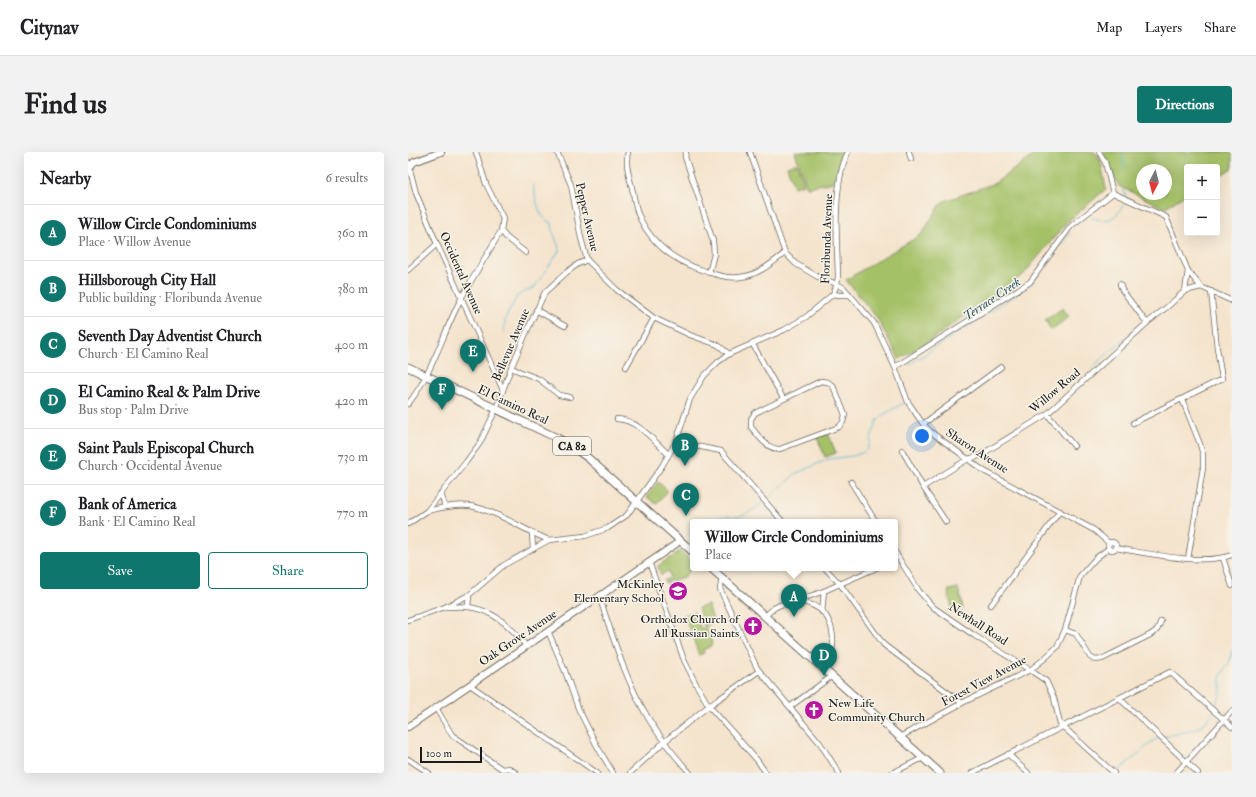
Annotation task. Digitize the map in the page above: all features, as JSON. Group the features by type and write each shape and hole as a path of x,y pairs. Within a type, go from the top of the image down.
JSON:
{"main road":[{"name":"El Camino Real","path":"408,368 573,447 588,458 690,549"},
{"path":"714,571 940,773"}],"street":[{"path":"408,166 414,162 441,152"},
{"path":"408,404 426,376 461,297 501,231 503,218 486,184 476,152"},
{"name":"Pepper Avenue","path":"557,152 571,185 581,238 587,260 617,290 654,318 690,335 718,345 729,354"},
{"path":"628,152 626,164 638,213 646,229 657,244 673,258 691,267 709,273 741,278 754,274 785,253"},
{"path":"686,152 686,157 713,241 714,254 709,273"},
{"path":"750,152 785,253 796,264 818,277 837,284"},
{"name":"Floribunda Avenue","path":"408,620 445,607 468,595 504,565 549,540 585,536 608,528 627,515 676,442 690,399 704,376 718,362 729,354 784,330 806,317 833,294 837,284 837,201 841,172 848,152"},
{"path":"909,152 911,159"},
{"path":"1099,152 1105,162 1113,193"},
{"name":"Occidental Avenue","path":"408,166 416,193 437,244 503,390"},
{"path":"1113,193 1166,217 1188,271 1201,287 1232,301"},
{"path":"896,367 1030,282 1071,226 1113,193"},
{"path":"501,231 506,237 526,253"},
{"path":"408,270 437,244"},
{"name":"Bellevue Avenue","path":"408,524 427,511 480,443 496,409 511,368 545,292 567,272 578,264 587,260"},
{"path":"1185,291 1188,271"},
{"name":"Sharon Avenue","path":"837,284 850,295 874,323 896,367 908,402 923,424 931,432 984,471 1094,530 1109,543"},
{"path":"1120,284 1122,290 1147,322"},
{"name":"Willow Road","path":"923,487 968,459 979,456 1047,414 1147,322 1185,291 1201,287"},
{"path":"1211,291 1222,379"},
{"path":"833,294 850,295"},
{"path":"536,310 565,326"},
{"path":"626,367 654,318"},
{"path":"752,343 783,398"},
{"path":"923,424 1002,367"},
{"path":"511,368 539,379 558,395 570,397"},
{"path":"1133,423 1222,379 1228,379"},
{"path":"821,381 828,382 833,386 840,402 845,416 843,422 839,427 780,449 774,449 768,446 751,427 751,419 755,413 783,398 821,381"},
{"path":"1182,400 1203,455 1188,559"},
{"path":"1047,414 1074,446"},
{"path":"617,419 626,419 634,423 668,454"},
{"path":"676,442 721,452 780,519"},
{"path":"902,450 923,487 946,522"},
{"path":"850,482 874,519"},
{"path":"441,493 445,507"},
{"path":"427,511 445,507 469,506 486,511 549,540"},
{"path":"991,605 1060,511"},
{"path":"532,533 533,549"},
{"name":"Oak Grove Avenue","path":"408,727 680,540"},
{"path":"1115,548 1116,546 1114,542 1107,545 1108,549 1112,550 1115,548 1188,559 1223,558 1232,555"},
{"name":"Forest View Avenue","path":"900,737 962,703 1030,670 1057,647 1065,630 1080,576 1096,558 1108,549"},
{"name":"Newhall Road","path":"898,558 919,590 933,607 975,636 1046,681 1054,698 1060,724 1063,727"},
{"path":"1223,558 1232,586"},
{"path":"649,562 684,660 709,706 757,760 766,773"},
{"path":"828,571 840,584 884,645 962,703"},
{"path":"766,616 774,608 780,605 824,591 869,571"},
{"path":"722,578 720,589 759,671 791,706 820,743 839,773"},
{"path":"822,612 824,591"},
{"path":"468,595 468,607"},
{"path":"599,596 630,682 647,716 664,742 690,773"},
{"path":"799,600 812,605 822,612 830,623 833,636 833,648 830,658 822,667"},
{"path":"445,607 468,607 487,612 498,618 518,635 526,646"},
{"path":"1065,630 1076,634 1090,657 1095,660 1102,660 1150,635 1157,630 1161,621"},
{"path":"548,631 578,708 597,746 613,773"},
{"path":"630,773 664,742 709,706 759,671"},
{"path":"972,773 1170,672 1232,727"},
{"path":"791,706 832,676"},
{"path":"470,685 597,773"},
{"path":"1119,698 1198,773"},
{"path":"436,708 452,735 501,771 509,768 516,773"},
{"path":"1176,773 1232,711"},
{"path":"1063,727 1113,772"},
{"path":"1008,754 1028,773"},
{"path":"892,773 923,758"},
{"path":"408,759 429,773"}],"green space":[{"path":"795,152 844,152 834,182 807,187"},
{"path":"1038,152 1095,152 1101,162 1106,189 1067,222 1024,274 925,344 899,359 877,318 846,280 921,235 942,202 995,183"},
{"path":"1102,152 1232,152 1232,169 1220,175 1220,164 1184,164 1184,196 1164,208 1148,200 1172,200 1172,164 1136,164 1136,194 1119,186"},
{"path":"797,163 804,184 794,187 787,166"},
{"path":"1063,308 1069,317 1051,330 1045,320"},
{"path":"828,433 836,453 825,457 817,437"},
{"path":"658,482 668,491 656,504 647,497"},
{"path":"680,551 690,559 690,570 684,577 665,583 664,580 670,578 668,571 661,575 658,566"},
{"path":"958,588 963,608 962,610 953,612 948,592 949,590"},
{"path":"708,605 714,623 704,626 698,608"},
{"path":"694,612 701,629 706,627 712,643 711,646 703,650 704,653 699,655 684,615"}],"waterway":[{"name":"Terrace Creek","path":"1125,153 1123,155 1122,162 1124,163 1125,168"},
{"path":"504,333 505,319 517,296 534,288 559,251 553,232 552,223 547,221 541,213 538,207 533,185"},
{"name":"Terrace Creek","path":"1124,190 1126,197"},
{"name":"Terrace Creek","path":"1092,218 1102,220 1110,219 1117,214 1123,205"},
{"name":"Terrace Creek","path":"910,364 1032,283 1070,233"},
{"path":"1092,368 1144,321"},
{"name":"Terrace Creek","path":"770,497 795,474 828,459 853,456 864,452 868,448 877,421 883,415 904,403"},
{"name":"Terrace Creek","path":"702,519 729,516 738,517 762,504"},
{"name":"Terrace Creek","path":"689,536 690,529"},
{"path":"1214,709 1221,694 1221,676 1230,661 1232,650"},
{"path":"1163,737 1198,728 1209,719 1213,712"},
{"path":"1116,773 1154,740 1158,739"}],"place":[{"name":"Saint Pauls Episcopal Church","path":"473,372"},
{"name":"Bank of America","path":"442,410"},
{"name":"Hillsborough City Hall","path":"685,466"},
{"name":"Seventh Day Adventist Church","path":"686,516"},
{"name":"McKinley Elementary School","path":"678,591"},
{"name":"Willow Circle Condominiums","path":"794,617"},
{"name":"Orthodox Church of All Russian Saints","path":"753,626"},
{"name":"El Camino Real & Palm Drive","path":"824,676"},
{"name":"New Life Community Church","path":"814,710"}]}
